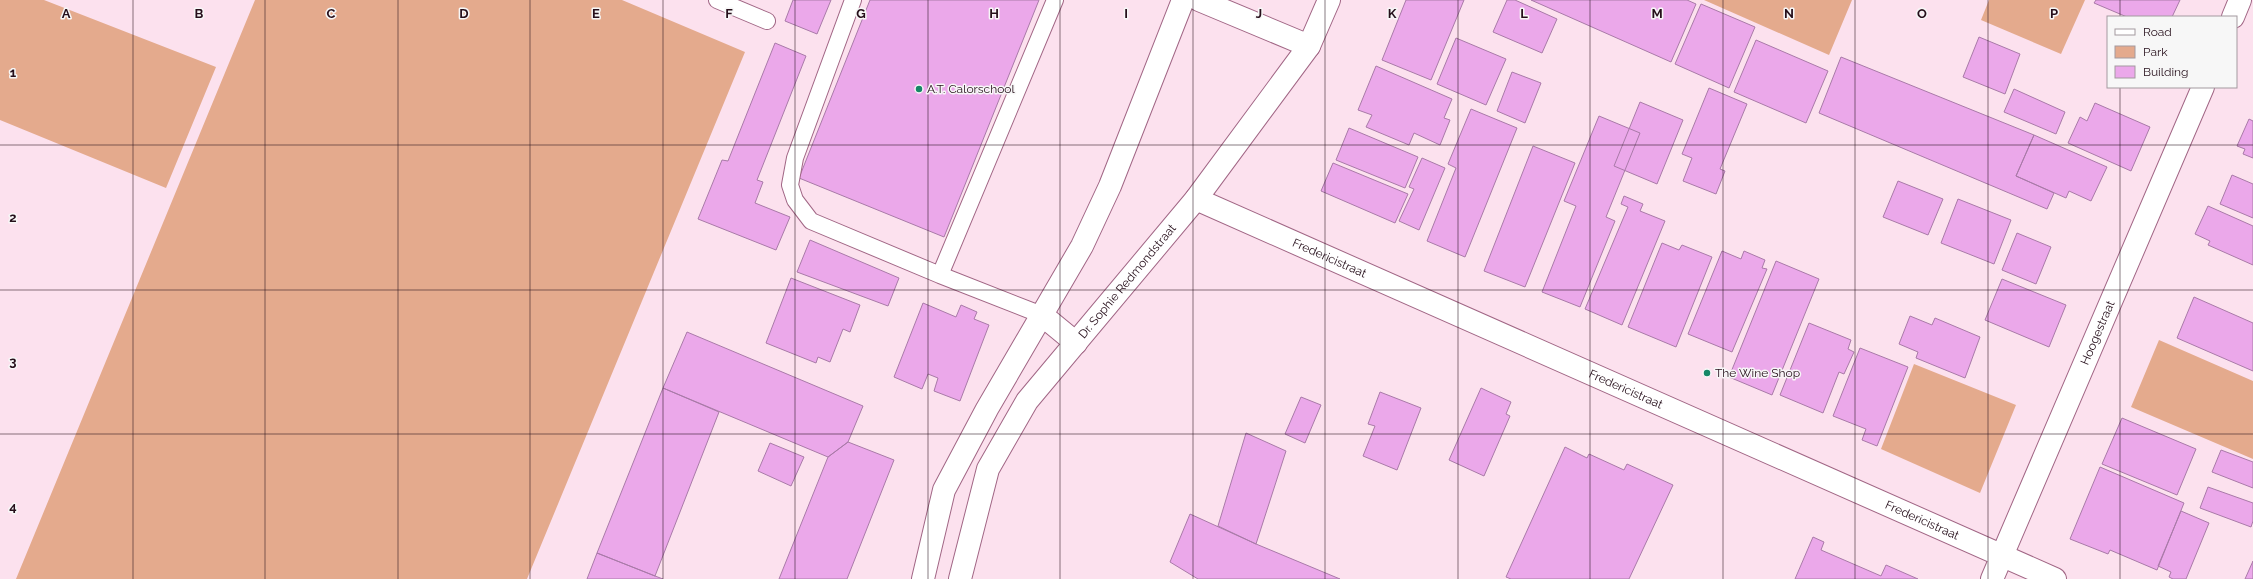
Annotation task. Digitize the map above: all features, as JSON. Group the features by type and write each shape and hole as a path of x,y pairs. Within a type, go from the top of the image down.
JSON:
{"street":[{"path":"923,579 944,490 987,409 1082,246 1110,186 1183,0"},
{"path":"1199,0 1309,46"},
{"name":"Dr. Sophie Redmondstraat","path":"960,579 988,469 1027,401 1196,200 1309,46 1329,0"},
{"path":"2233,16 2240,0"},
{"name":"Hoogestraat","path":"1992,579 2203,88"},
{"name":"Fredericistraat","path":"1196,200 2055,579"},
{"path":"1042,315 1076,343"}],"lane":[{"path":"717,0 766,21"},
{"path":"853,0 795,158 790,185 795,200 811,220 940,275 1042,315"},
{"path":"940,275 1055,0"}],"green space":[{"path":"0,0 44,0 216,67 166,188 0,120"},
{"path":"255,0 622,0 745,52 527,579 16,579"},
{"path":"1704,0 1852,0 1829,55"},
{"path":"1989,0 2085,0 2061,54 1981,20"},
{"path":"2159,340 2253,381 2253,459 2131,407"},
{"path":"1914,364 2016,405 1980,493 1881,449"}],"building":[{"path":"793,0 831,0 817,34 785,21"},
{"name":"A.T. Calorschool","path":"870,0 1039,0 944,237 799,178"},
{"path":"1406,0 1464,0 1431,80 1382,60"},
{"path":"1507,0 1515,0 1557,19 1542,53 1493,32"},
{"path":"1531,0 1687,0 1696,4 1671,62"},
{"path":"2096,0 2180,0 2172,16 2125,16 2094,3"},
{"path":"1701,4 1755,27 1729,88 1675,64"},
{"path":"1979,37 2020,54 2005,94 1963,77"},
{"path":"1456,38 1506,59 1486,105 1437,84"},
{"path":"1756,40 1828,71 1806,123 1734,92"},
{"path":"775,43 806,56 757,180 763,182 755,203 790,217 776,250 698,219 722,160 728,161"},
{"path":"1841,57 2034,135 2016,176 2054,193 2047,209 1819,113"},
{"path":"1376,66 1452,99 1444,118 1450,120 1440,145 1414,133 1409,145 1366,127 1372,115 1358,110"},
{"path":"1512,72 1541,83 1525,123 1497,111"},
{"path":"1709,88 1747,104 1720,169 1725,171 1716,194 1683,181 1692,158 1682,154"},
{"path":"2014,89 2065,112 2056,134 2004,112"},
{"path":"1640,102 1683,120 1657,184 1614,166"},
{"path":"2095,103 2150,127 2131,171 2068,143 2080,117 2087,121"},
{"path":"1471,109 1517,128 1465,257 1427,241 1456,168 1448,164"},
{"path":"1599,116 1640,133 1606,217 1615,221 1580,307 1542,292 1576,206 1564,201"},
{"path":"2249,119 2253,121 2253,158 2243,154 2245,149 2237,146"},
{"path":"1349,128 1418,157 1405,188 1336,160"},
{"path":"2034,135 2107,167 2091,201 2069,191 2066,198 2016,176"},
{"path":"1533,146 1575,163 1525,287 1484,271"},
{"path":"1422,158 1445,168 1419,230 1399,221 1414,189 1409,187"},
{"path":"1333,163 1408,194 1395,223 1321,191"},
{"path":"2232,175 2253,184 2253,218 2220,204"},
{"path":"1898,181 1943,199 1928,235 1883,217"},
{"path":"1624,196 1643,204 1640,211 1665,221 1622,325 1585,309 1628,207 1621,204"},
{"path":"1958,199 2011,220 1994,264 1941,243"},
{"path":"2208,206 2253,226 2253,265 2208,245 2210,241 2195,234"},
{"path":"2017,233 2051,247 2036,284 2002,270"},
{"path":"810,240 899,278 888,306 797,272"},
{"path":"1662,243 1679,250 1682,245 1712,257 1676,347 1628,327"},
{"path":"1722,251 1741,259 1744,251 1765,260 1762,268 1767,269 1732,352 1688,334"},
{"path":"1776,261 1819,279 1772,395 1729,377"},
{"path":"791,278 860,305 850,332 843,329 830,362 818,357 816,363 766,343"},
{"path":"2002,279 2066,305 2049,347 1985,320"},
{"path":"2194,297 2253,323 2253,371 2177,338"},
{"path":"923,303 956,317 961,305 977,312 974,319 989,325 960,401 934,391 938,378 928,374 922,389 894,377"},
{"path":"1910,316 1932,325 1935,318 1980,337 1965,378 1916,358 1918,352 1899,344"},
{"path":"1809,323 1851,340 1848,349 1854,352 1844,374 1839,372 1823,413 1780,395"},
{"path":"687,332 863,406 848,442 828,457 663,388"},
{"path":"1860,348 1908,367 1877,446 1862,440 1866,429 1833,416"},
{"path":"663,388 719,412 655,576 597,553"},
{"path":"1481,388 1511,402 1506,414 1510,416 1484,476 1449,460"},
{"path":"1380,392 1421,408 1397,470 1363,456 1375,426 1368,424"},
{"path":"1301,397 1321,405 1305,443 1285,434"},
{"path":"2122,418 2196,449 2177,495 2102,464"},
{"path":"1246,433 1286,451 1256,544 1218,526"},
{"path":"848,442 894,460 847,579 779,579 828,457"},
{"path":"770,443 804,457 791,486 758,471"},
{"path":"1565,447 1587,458 1589,454 1624,470 1627,464 1673,485 1629,579 1511,579 1506,577"},
{"path":"2221,450 2253,462 2253,488 2212,472"},
{"path":"2100,467 2184,503 2157,570 2110,550 2108,554 2070,539"},
{"path":"2208,487 2253,503 2253,521 2251,527 2200,508"},
{"path":"2181,511 2209,523 2186,579 2173,579 2169,577 2171,572 2158,566"},
{"path":"1190,514 1256,544 1340,579 1198,579 1170,562"},
{"path":"1813,537 1824,542 1821,550 1881,576 1886,565 1918,579 1795,579"},
{"path":"597,553 655,576 663,579 587,579"},
{"path":"2253,561 2253,579 2245,579"}],"place":[{"name":"A.T. Calorschool","path":"919,89"},
{"name":"The Wine Shop","path":"1707,373"}]}
